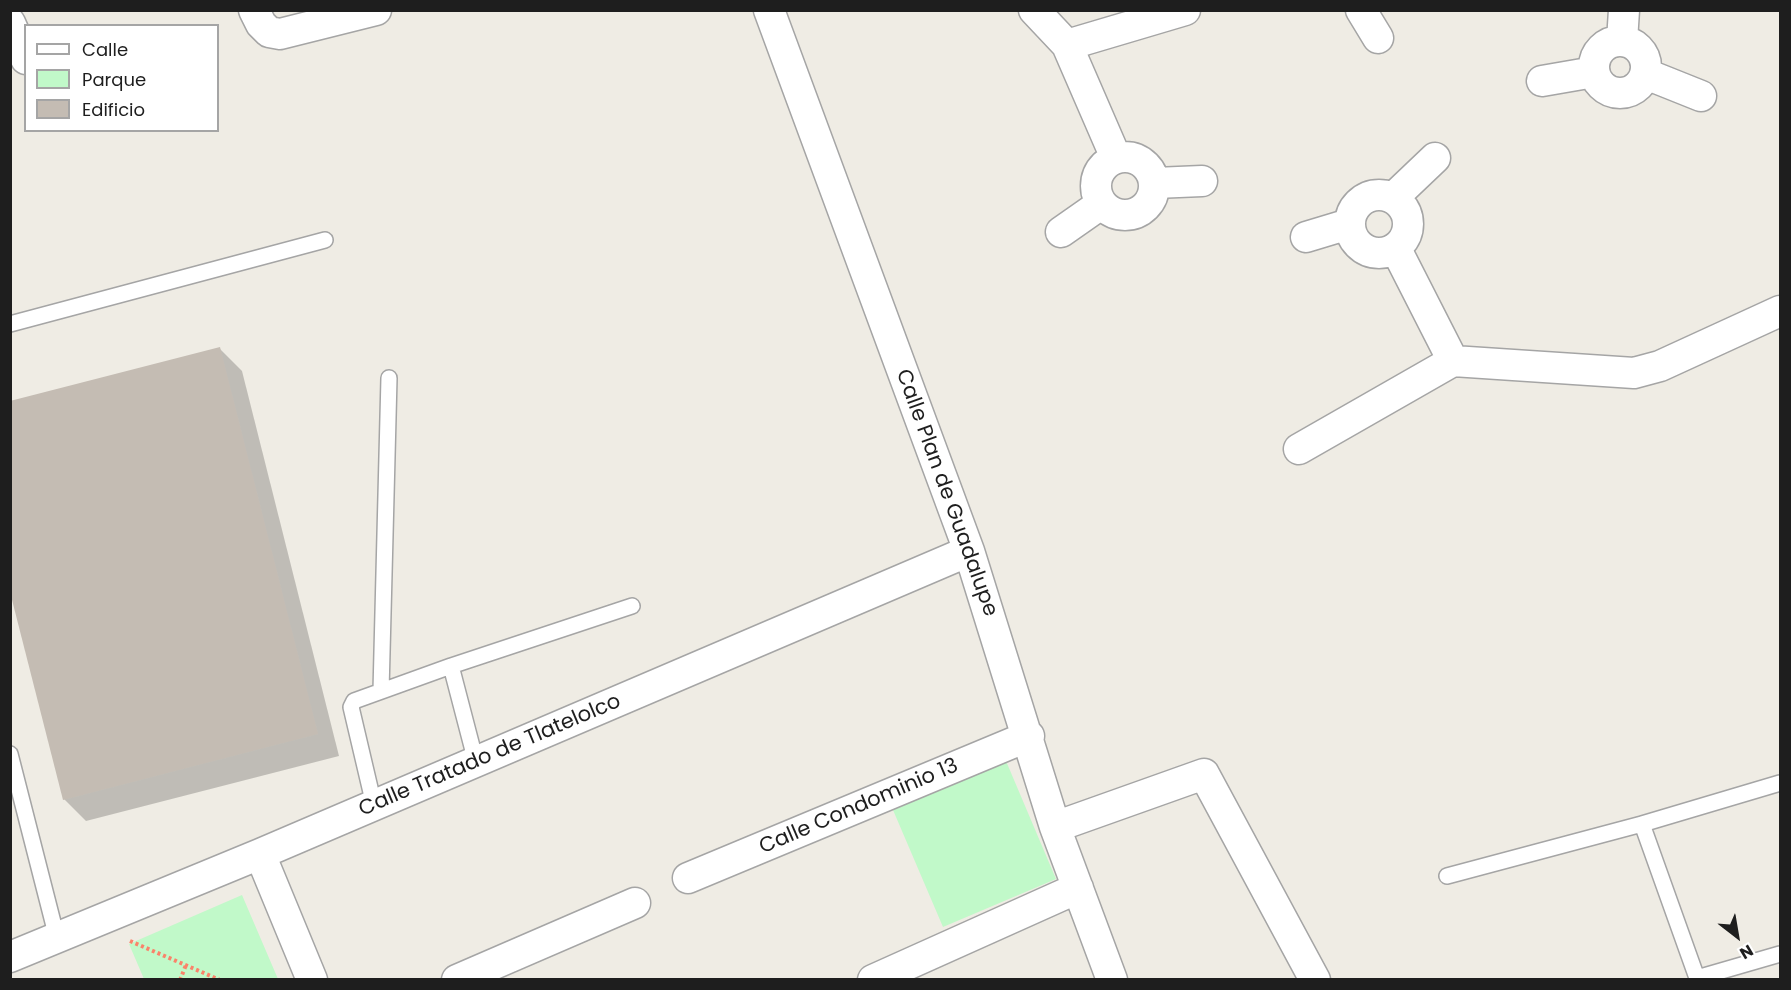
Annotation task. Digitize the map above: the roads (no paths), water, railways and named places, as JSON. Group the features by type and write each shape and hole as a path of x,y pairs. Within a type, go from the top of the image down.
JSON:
{"street":[{"path":"261,21 286,33 376,10"},
{"name":"Calle Plan de Guadalupe","path":"769,10 969,551 1029,736 1055,827 1112,980"},
{"path":"1034,10 1067,45 1116,158"},
{"path":"1067,45 1185,10"},
{"path":"1361,10 1378,38"},
{"path":"1622,41 1624,10"},
{"path":"10,23 24,54"},
{"path":"1622,41 1637,47 1647,64 1642,84 1624,94 1605,89 1597,81 1594,72 1594,61 1606,44 1622,41"},
{"path":"1542,81 1594,72"},
{"path":"1646,74 1701,96"},
{"path":"1116,158 1140,160 1153,175 1155,183 1154,195 1141,212 1123,217 1110,212 1101,204 1095,187 1098,173 1116,158"},
{"path":"1393,198 1435,158"},
{"path":"1155,183 1202,181"},
{"path":"1382,194 1393,198 1405,208 1409,223 1406,238 1396,249 1380,254 1365,250 1353,240 1349,224 1352,212 1359,202 1369,195 1382,194"},
{"path":"1061,232 1101,204"},
{"path":"1306,237 1349,224"},
{"path":"1396,249 1453,361"},
{"path":"1299,449 1453,361 1634,373 1660,366 1780,311"},
{"name":"Calle Tratado de Tlatelolco","path":"10,957 260,854 969,551"},
{"name":"Calle Condominio 13","path":"688,878 1029,736"},
{"path":"1055,827 1204,774 1316,980"},
{"path":"260,854 312,980"},
{"path":"873,980 1078,888"},
{"path":"457,980 635,903"}],"lane":[{"path":"10,324 325,240"},
{"path":"381,691 388,378"},
{"path":"374,805 351,707 354,701 632,606"},
{"path":"451,666 476,762"},
{"path":"10,754 57,938"},
{"path":"1447,876 1642,824 1780,783"},
{"path":"1642,824 1695,979 1780,954"}]}
